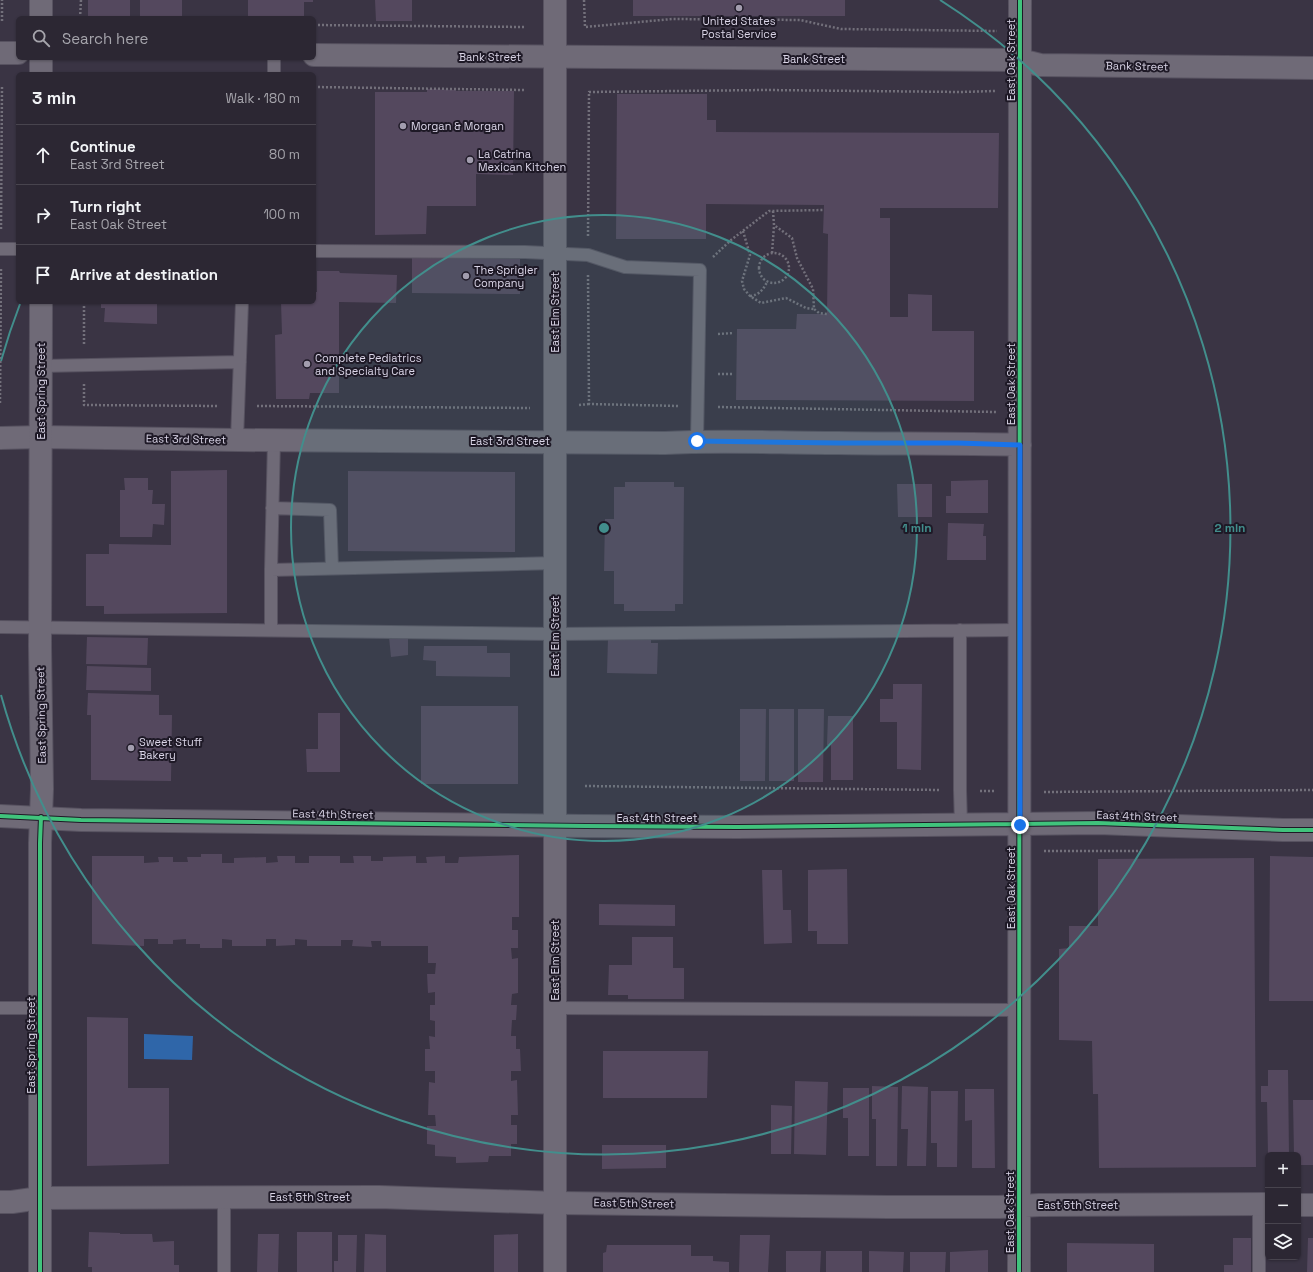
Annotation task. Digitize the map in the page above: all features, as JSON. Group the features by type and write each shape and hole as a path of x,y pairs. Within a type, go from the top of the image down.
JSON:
{"street":[{"path":"41,0 41,16"},
{"name":"East Elm Street","path":"555,0 555,1272"},
{"name":"East Oak Street","path":"1019,1272 1020,0"},
{"path":"0,53 16,53"},
{"name":"Bank Street","path":"316,55 1020,60 1040,65 1313,68"},
{"path":"41,60 41,72"},
{"name":"East Spring Street","path":"40,1272 41,304"},
{"name":"East 3rd Street","path":"0,438 697,441 958,443 1020,445"},
{"name":"East 4th Street","path":"0,816 81,820 554,826 737,827 1098,823 1313,830"},
{"name":"East 5th Street","path":"0,1202 40,1198 378,1197 888,1208 999,1207 1019,1205 1264,1204"},
{"path":"1301,1205 1313,1205"}],"lane":[{"path":"274,60 274,72"},
{"path":"0,249 16,249"},
{"path":"316,251 525,252 588,255 626,267 700,270 697,441"},
{"path":"237,440 242,304"},
{"path":"41,366 240,362"},
{"path":"272,630 271,570 274,440"},
{"path":"272,508 330,510 332,568"},
{"path":"271,570 556,563"},
{"path":"0,627 554,634 1020,630"},
{"path":"960,630 961,825"},
{"path":"0,1008 40,1008"},
{"path":"555,1008 1020,1010"},
{"path":"224,1197 224,1272"},
{"path":"1259,1272 1264,1204"}],"path":[{"path":"2,0 2,20"},
{"path":"80,16 81,0"},
{"path":"584,0 584,27 672,19"},
{"path":"316,25 525,27"},
{"path":"316,87 524,90"},
{"path":"700,270 731,240 769,211 824,210"},
{"path":"772,253 774,225 773,211"},
{"path":"774,225 792,238 797,258 812,290 814,309"},
{"path":"743,231 750,255 742,281 744,289 750,296 761,303 786,298 806,308 814,309 819,313 827,314"},
{"path":"772,253 777,253 786,258 789,268 789,273 786,278 778,283 767,282 760,276 758,266 763,257 772,253"},
{"path":"750,296 755,296 761,292 767,282"},
{"path":"84,405 555,408 589,404"},
{"path":"585,786 999,791"},
{"path":"1038,792 1313,790"}],"water":[{"path":"144,1034 193,1036 192,1060 144,1059"}],"building":[{"path":"88,0 130,0 130,16 88,16"},
{"path":"140,0 182,0 182,16 140,16"},
{"path":"248,0 313,0 313,2 304,2 304,16 248,16"},
{"path":"375,0 412,0 412,21 376,21"},
{"name":"United States Postal Service","path":"633,0 845,0 845,16 633,16"},
{"path":"427,89 456,91 514,91 513,175 476,174 476,206 427,206 426,234 375,235 375,92 427,92"},
{"path":"617,94 707,94 707,120 716,120 716,132 999,133 998,208 880,208 880,218 890,218 890,317 908,317 908,294 932,295 932,331 974,331 974,401 736,400 737,329 796,329 797,314 827,314 828,234 823,233 824,205 706,204 706,239 616,239"},
{"name":"The Sprigler Company","path":"412,257 520,258 520,294 412,293"},
{"name":"Complete Pediatrics and Specialty Care","path":"317,271 397,275 396,303 339,302 339,393 310,393 309,399 276,399 275,335 282,334 281,304 316,304"},
{"path":"101,304 157,304 157,324 104,322 105,308 101,308"},
{"path":"227,470 227,613 104,614 104,606 86,606 86,554 109,554 109,544 171,545 171,471"},
{"path":"348,471 515,472 515,552 348,551"},
{"path":"124,478 148,478 148,490 153,490 152,504 165,504 164,525 153,524 152,537 120,537 120,490 125,490"},
{"path":"988,480 988,513 946,513 946,496 951,496 951,481"},
{"path":"625,482 674,482 674,487 684,487 683,604 675,604 675,611 624,611 624,604 614,604 614,571 604,571 605,519 614,519 614,487 625,487"},
{"path":"897,484 932,484 932,517 898,517"},
{"path":"948,523 984,524 983,536 986,536 986,560 947,560"},
{"path":"87,637 148,638 147,665 86,664"},
{"path":"389,637 408,637 408,655 391,657"},
{"path":"608,639 651,639 651,643 658,643 657,674 607,673"},
{"path":"424,646 487,646 487,653 510,653 510,677 436,676 436,661 423,660"},
{"path":"87,666 151,668 151,691 86,690"},
{"path":"893,684 922,684 921,770 897,769 897,722 880,722 880,699 893,699"},
{"name":"Sweet Stuff Bakery","path":"88,693 159,695 159,715 172,715 171,781 91,780 91,715 87,715"},
{"path":"421,706 518,706 518,784 421,784"},
{"path":"740,709 766,709 765,781 740,781"},
{"path":"769,709 794,709 794,781 769,781"},
{"path":"798,709 824,709 823,782 798,782"},
{"path":"318,713 340,713 340,772 307,772 306,749 318,749"},
{"path":"828,716 853,716 853,780 831,780 831,745 827,745"},
{"path":"201,854 222,854 222,863 234,863 234,858 266,857 266,863 278,862 277,856 295,856 295,863 309,863 309,856 340,856 340,863 354,863 353,856 371,856 371,861 383,861 383,857 416,856 416,863 427,863 426,857 445,856 445,863 458,863 459,857 519,855 519,917 512,917 512,930 518,930 518,948 511,948 512,959 518,958 518,993 512,994 511,1005 517,1005 516,1020 512,1020 511,1036 516,1036 516,1049 520,1049 521,1071 511,1071 511,1081 517,1080 518,1115 511,1115 511,1125 517,1125 517,1144 511,1144 511,1156 489,1156 488,1162 456,1163 456,1157 435,1156 435,1145 427,1144 427,1126 436,1126 435,1115 428,1115 429,1082 435,1083 435,1071 425,1071 425,1049 430,1049 429,1036 435,1037 435,1021 430,1020 430,1005 435,1005 435,992 428,993 427,974 435,974 436,963 428,963 428,946 381,946 381,941 371,941 372,947 352,946 353,940 341,940 341,946 307,946 307,940 295,939 295,945 276,946 276,939 266,939 266,946 232,946 232,940 222,939 222,948 200,948 200,944 186,944 186,939 173,940 173,944 158,944 158,939 144,939 144,946 92,944 92,856 144,856 144,863 159,862 158,857 173,857 173,862 188,862 187,857 201,857"},
{"path":"1270,856 1313,857 1313,1001 1269,1001"},
{"path":"1254,858 1256,1167 1099,1168 1098,1094 1093,1094 1092,1041 1059,1040 1059,949 1069,948 1069,926 1098,926 1098,859"},
{"path":"847,869 848,944 817,944 817,931 808,931 808,870"},
{"path":"762,870 782,870 783,910 791,910 792,943 764,944"},
{"path":"599,904 675,905 675,926 599,925"},
{"path":"632,937 673,937 673,968 684,968 684,999 628,999 628,995 608,995 609,965 632,965"},
{"path":"87,1017 128,1018 128,1088 169,1088 169,1164 87,1166"},
{"path":"603,1051 708,1051 707,1098 603,1098"},
{"path":"1268,1070 1288,1070 1289,1152 1268,1152 1267,1102 1261,1102 1261,1086 1268,1086"},
{"path":"795,1081 828,1082 826,1155 794,1154"},
{"path":"872,1086 898,1087 897,1166 876,1166 876,1119 872,1119"},
{"path":"902,1086 928,1087 926,1166 907,1166 908,1129 901,1129"},
{"path":"843,1088 869,1088 869,1156 848,1156 848,1118 843,1118"},
{"path":"965,1089 994,1089 995,1168 972,1168 972,1120 965,1121"},
{"path":"931,1091 958,1091 957,1167 937,1167 937,1143 931,1143"},
{"path":"1293,1100 1313,1100 1313,1165 1301,1165 1301,1152 1294,1152"},
{"path":"771,1105 792,1106 791,1154 771,1154"},
{"path":"602,1145 666,1145 666,1168 602,1169"},
{"path":"89,1232 152,1234 153,1242 174,1241 174,1265 179,1265 179,1272 92,1272 92,1267 88,1267"},
{"path":"297,1232 332,1232 332,1272 297,1272"},
{"path":"258,1234 279,1234 278,1272 257,1272"},
{"path":"365,1234 386,1235 386,1272 364,1272"},
{"path":"518,1234 518,1272 494,1272 494,1235"},
{"path":"338,1235 357,1235 356,1272 334,1272 334,1261 338,1261"},
{"path":"740,1235 770,1235 768,1272 739,1272"},
{"path":"1233,1238 1251,1238 1251,1272 1224,1272 1224,1265 1233,1265"},
{"path":"1308,1238 1313,1238 1313,1272 1307,1272"},
{"path":"1067,1243 1154,1244 1154,1272 1067,1272"},
{"path":"607,1245 691,1245 691,1256 713,1256 713,1261 729,1262 729,1272 603,1272 603,1253 606,1252"},
{"path":"988,1250 988,1272 950,1272 950,1252"},
{"path":"786,1251 821,1251 820,1272 786,1272"},
{"path":"826,1251 862,1251 862,1272 826,1272"},
{"path":"869,1251 904,1252 903,1272 869,1272"},
{"path":"910,1252 946,1252 945,1272 910,1272"}],"cycle path":[{"path":"1019,1272 1020,0"},
{"path":"0,816 81,820 737,827 1098,823 1313,830"},
{"path":"40,1272 41,817"}],"place":[{"name":"United States Postal Service","path":"739,8"},
{"name":"Morgan & Morgan","path":"403,126"},
{"name":"La Catrina Mexican Kitchen","path":"470,160"},
{"name":"The Sprigler Company","path":"466,276"},
{"name":"Complete Pediatrics and Specialty Care","path":"307,364"},
{"name":"Sweet Stuff Bakery","path":"131,748"}],"route":[{"path":"697,441 958,443 1020,445 1020,825"}]}
